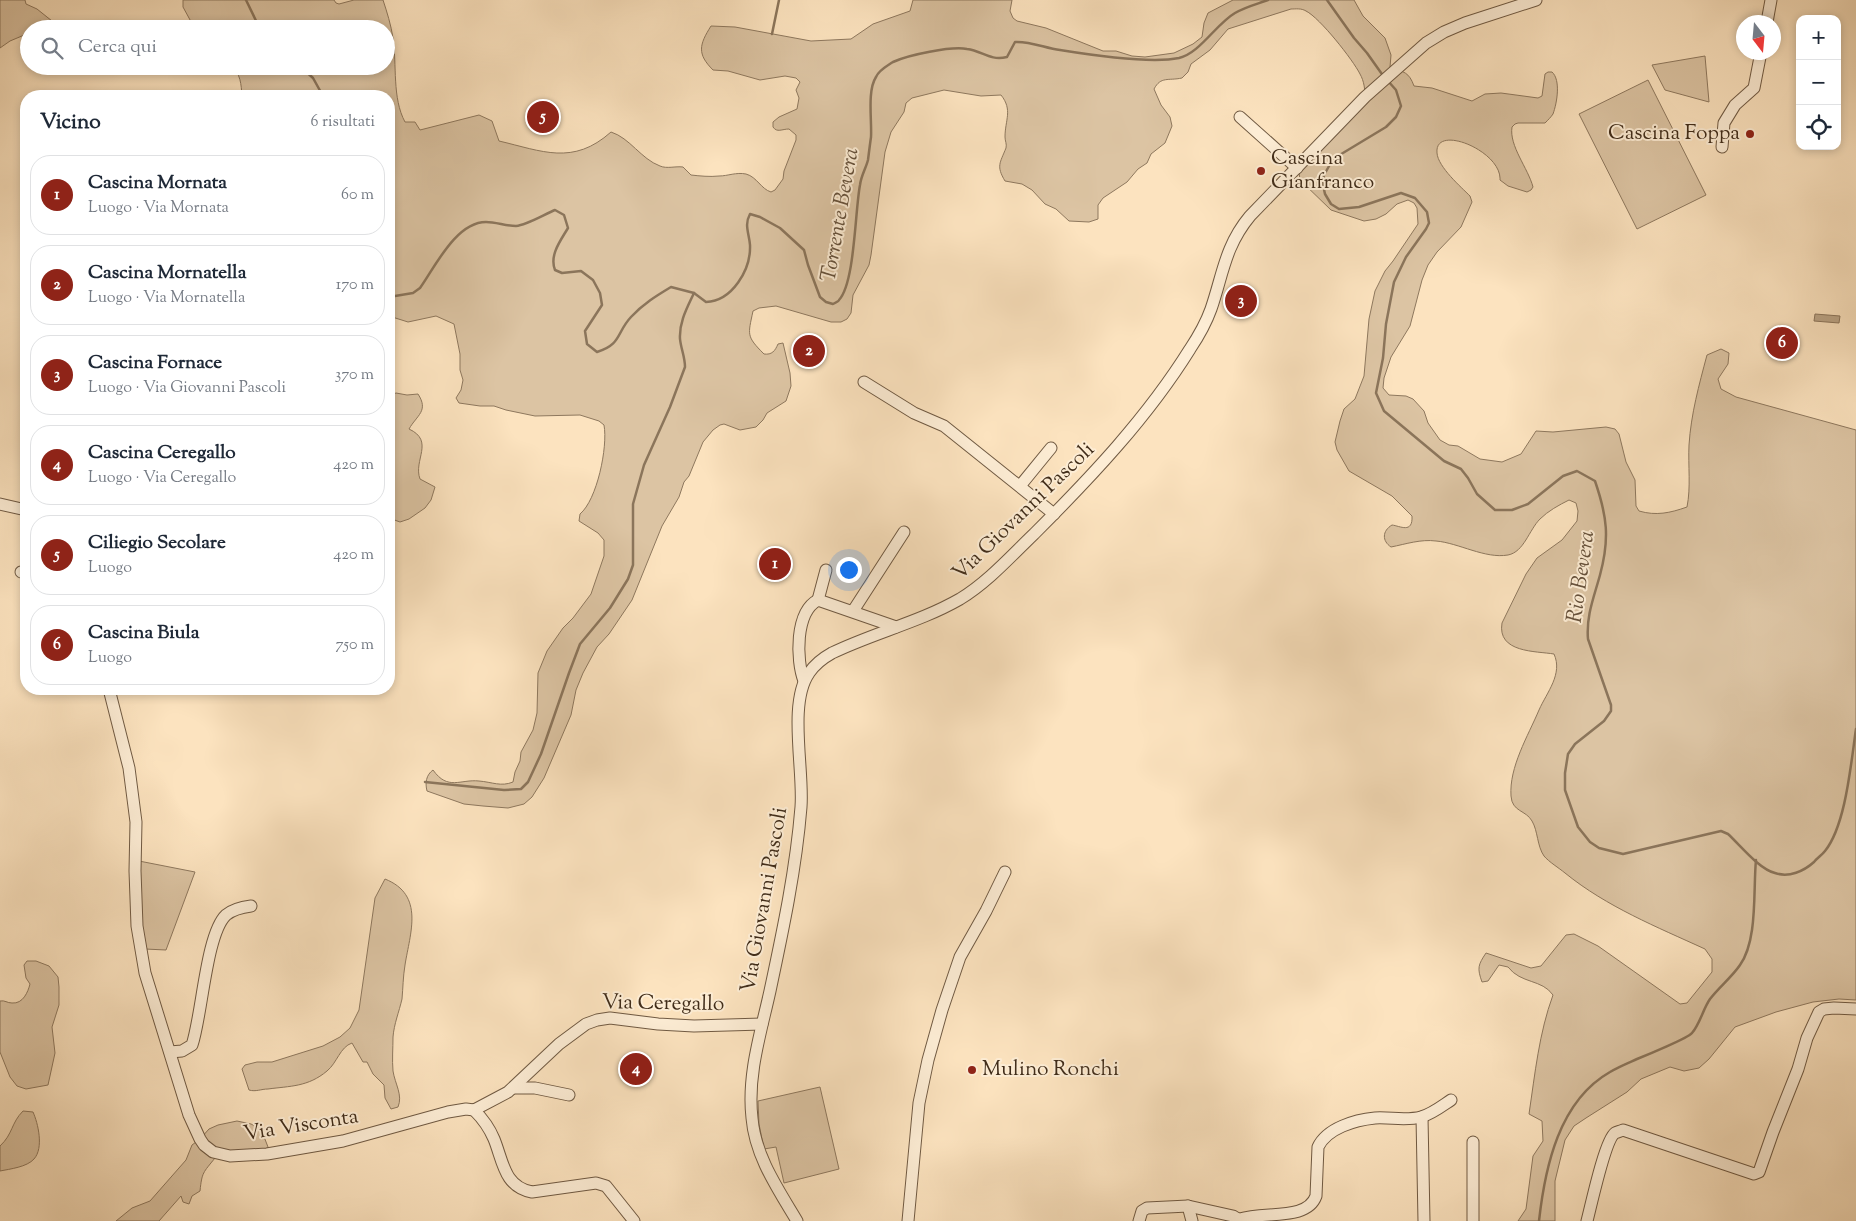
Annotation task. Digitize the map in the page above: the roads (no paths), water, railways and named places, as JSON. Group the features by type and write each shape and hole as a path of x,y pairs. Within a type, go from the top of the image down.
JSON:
{"street":[{"name":"Via Giovanni Pascoli","path":"797,1221 765,1163 753,1127 752,1089 762,1024 791,886 798,835 801,799 798,717 800,692 804,681 814,666 832,653 947,606 968,593 994,572 1054,514 1118,445 1170,380 1191,348 1206,320 1226,257 1238,232 1250,216 1374,88 1436,36 1483,16 1536,0"},
{"path":"1768,15 1771,0"},
{"path":"1722,147 1724,123 1735,105 1754,88 1759,60"},
{"path":"1240,117 1298,168"},
{"path":"864,382 897,404 944,426 1054,514"},
{"path":"1020,486 1051,448"},
{"path":"0,504 20,509"},
{"path":"853,612 904,532"},
{"path":"804,681 800,666 802,622 808,607 818,600 826,570"},
{"path":"818,600 896,627"},
{"name":"Via Visconta","path":"110,695 128,768 136,822 137,926 141,949 146,973 189,1115 200,1140 208,1149 216,1154 230,1156 267,1154 342,1142 448,1112 466,1109 474,1110"},
{"path":"908,1221 919,1103 928,1060 942,1010 960,957 1006,872"},
{"path":"170,1052 186,1050 192,1045 210,952 217,931 226,915 242,907 251,906"},
{"path":"1587,1221 1600,1171 1612,1138 1616,1132 1623,1130 1754,1174 1759,1172 1819,1012 1824,1009 1834,1008 1856,1009"},
{"name":"Via Ceregallo","path":"474,1110 508,1092 559,1044 586,1024 598,1020 610,1018 694,1026 762,1024"},
{"path":"512,1088 552,1090 570,1095"},
{"path":"1138,1221 1142,1211 1147,1208 1188,1206 1240,1220 1255,1216 1294,1216 1307,1212 1314,1203 1316,1196 1318,1146 1321,1140 1337,1129 1353,1122 1375,1118 1422,1117 1452,1100"},
{"path":"474,1110 487,1125 506,1172 514,1184 522,1190 532,1192 596,1183 606,1186 634,1221"},
{"path":"1422,1117 1424,1221"},
{"path":"1473,1142 1473,1221"},
{"path":"1188,1206 1192,1221"}],"waterway":[{"name":"Torrente Bevera","path":"246,0 256,20"},
{"path":"772,34 779,0"},
{"name":"Torrente Bevera","path":"395,296 413,293 420,288 447,247 465,229 475,224 486,222 516,226 531,222 555,210 564,215 568,228 555,253 555,270 562,273 581,271 593,280 600,293 602,305 585,331 587,344 597,352 615,342 626,323 640,308 671,287 694,293 706,302 724,296 732,290 743,274 747,264 750,245 747,225 750,214 760,217 780,228 804,250 820,297 826,302 833,304 839,300 848,278 854,246 858,196 861,178 868,160 871,137 873,83 881,70 893,62 909,57 960,48 973,50 995,58 1007,57 1015,42 1120,58 1152,60 1179,58 1194,50 1235,13 1268,0"},
{"name":"Torrente Bevera","path":"1327,0 1384,77"},
{"name":"Torrente Bevera","path":"310,75 320,90"},
{"name":"Rio Bevera","path":"1388,81 1396,90 1401,106 1396,117 1386,127 1333,159 1324,175 1323,185 1325,194 1331,204 1339,209 1359,207 1401,193 1415,198 1427,212 1429,223 1406,257 1394,282 1376,393 1384,411 1444,461 1461,469 1477,494 1495,510 1512,510 1528,504 1563,476 1577,471 1595,481 1602,505 1606,527 1605,550 1589,614 1588,639 1611,705 1611,711 1604,721 1575,744 1568,754 1565,790 1578,827 1590,842 1599,848 1623,854 1721,831 1728,834 1769,871 1786,875 1796,873 1814,862 1825,851 1838,826 1850,775 1856,729"},
{"path":"425,782 504,790 521,789 528,782 541,754 580,644 610,608 628,579 633,565 633,504 644,465 670,407 685,367 680,333 684,315 694,293"},
{"path":"1539,1221 1545,1179 1551,1158 1558,1137 1578,1100 1593,1085 1613,1070 1692,1033 1710,999 1740,965 1746,955 1752,929 1756,860"}],"place":[{"name":"Ciliegio Secolare","path":"543,117"},
{"name":"Cascina Foppa","path":"1750,134"},
{"name":"Cascina Gianfranco","path":"1261,171"},
{"name":"Cascina Fornace","path":"1241,301"},
{"name":"Cascina Biula","path":"1782,343"},
{"name":"Cascina Mornatella","path":"809,351"},
{"name":"Cascina Mornata","path":"775,564"},
{"name":"Cascina Ceregallo","path":"636,1069"},
{"name":"Mulino Ronchi","path":"972,1070"}]}
